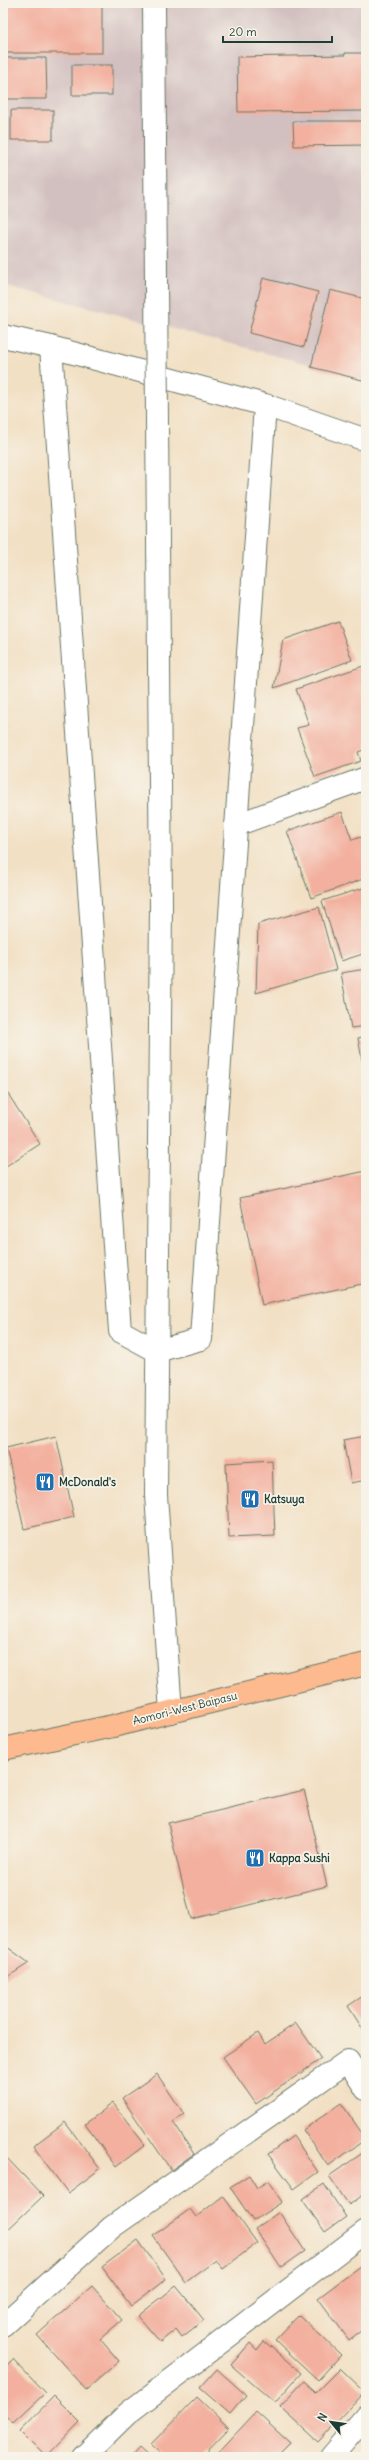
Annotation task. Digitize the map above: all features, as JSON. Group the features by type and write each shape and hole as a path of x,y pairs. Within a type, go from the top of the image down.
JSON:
{"highway":[{"name":"Aomori-West Baipasu","path":"3,1749 171,1712 366,1664"}],"street":[{"path":"154,3 161,905 156,1495 171,1712"},
{"path":"3,336 52,347 265,405 366,440"},
{"path":"52,347 120,1331 157,1351 201,1340 265,405"},
{"path":"236,825 366,778"},
{"path":"3,2325 112,2227 348,2061 366,2088"},
{"path":"83,2457 128,2413 366,2231"},
{"path":"331,2457 366,2416"}],"shaded area":[{"path":"3,3 366,3 366,379 3,285"}],"building":[{"path":"3,3 102,3 102,53 3,53"},
{"path":"345,53 366,53 366,111 238,112 237,57 345,55"},
{"path":"4,58 46,58 47,99 4,99"},
{"path":"72,65 112,65 112,95 72,95"},
{"path":"11,110 53,110 53,140 11,140"},
{"path":"293,121 366,121 366,145 294,146"},
{"path":"263,278 318,292 304,347 249,333"},
{"path":"330,290 366,299 366,381 311,367"},
{"path":"338,621 352,660 274,688 283,640"},
{"path":"366,665 366,749 358,752 361,761 315,777 297,728 309,725 296,689"},
{"path":"342,812 352,840 361,837 366,848 366,878 311,898 287,831"},
{"path":"366,887 366,953 341,961 322,901"},
{"path":"319,907 336,970 256,993 258,924"},
{"path":"366,969 366,1026 351,1028 341,973"},
{"path":"366,1036 366,1076 365,1076 358,1038"},
{"path":"3,1086 40,1144 3,1168"},
{"path":"366,1171 366,1283 262,1305 240,1198"},
{"path":"56,1436 74,1517 24,1529 6,1448"},
{"path":"366,1436 366,1480 351,1483 343,1440"},
{"name":"Katsuya","path":"272,1460 275,1536 229,1538 226,1463"},
{"path":"304,1790 327,1886 191,1919 168,1823"},
{"path":"3,1944 29,1963 3,1980"},
{"path":"366,1994 366,2034 348,2006"},
{"path":"296,2023 321,2059 256,2104 223,2057 258,2033 265,2044"},
{"path":"157,2074 184,2114 173,2122 194,2154 171,2170 122,2098"},
{"path":"113,2103 145,2145 116,2167 85,2124"},
{"path":"341,2103 366,2139 328,2166 303,2130"},
{"path":"65,2122 100,2169 68,2193 33,2146"},
{"path":"293,2136 318,2172 294,2189 268,2154"},
{"path":"364,2152 366,2156 366,2193 349,2205 329,2176"},
{"path":"3,2154 43,2196 3,2234"},
{"path":"249,2175 257,2188 268,2181 282,2202 253,2221 230,2187"},
{"path":"324,2184 346,2217 325,2232 302,2199"},
{"path":"223,2196 257,2243 223,2269 216,2260 186,2282 153,2236 190,2209 196,2217"},
{"path":"279,2212 305,2251 281,2268 255,2229"},
{"path":"138,2240 166,2279 131,2306 102,2267"},
{"path":"366,2262 366,2327 349,2340 318,2298"},
{"path":"92,2286 122,2320 100,2339 119,2361 86,2390 37,2335"},
{"path":"176,2286 204,2320 182,2337 176,2329 160,2342 138,2316"},
{"path":"299,2315 341,2355 318,2380 275,2340"},
{"path":"264,2341 301,2373 275,2403 231,2365 250,2343 257,2350"},
{"path":"13,2359 45,2393 13,2423 3,2413 3,2369"},
{"path":"340,2368 365,2392 318,2442 280,2407 304,2381 316,2392"},
{"path":"217,2369 246,2395 230,2414 200,2388"},
{"path":"54,2396 80,2422 46,2457 20,2431"},
{"path":"197,2397 229,2428 201,2457 165,2457 151,2444"},
{"path":"256,2412 290,2443 276,2457 214,2457"},
{"path":"139,2447 150,2457 130,2457"}],"place":[{"name":"McDonald's","path":"45,1482"},
{"name":"Katsuya","path":"250,1499"},
{"name":"Kappa Sushi","path":"255,1858"}]}
